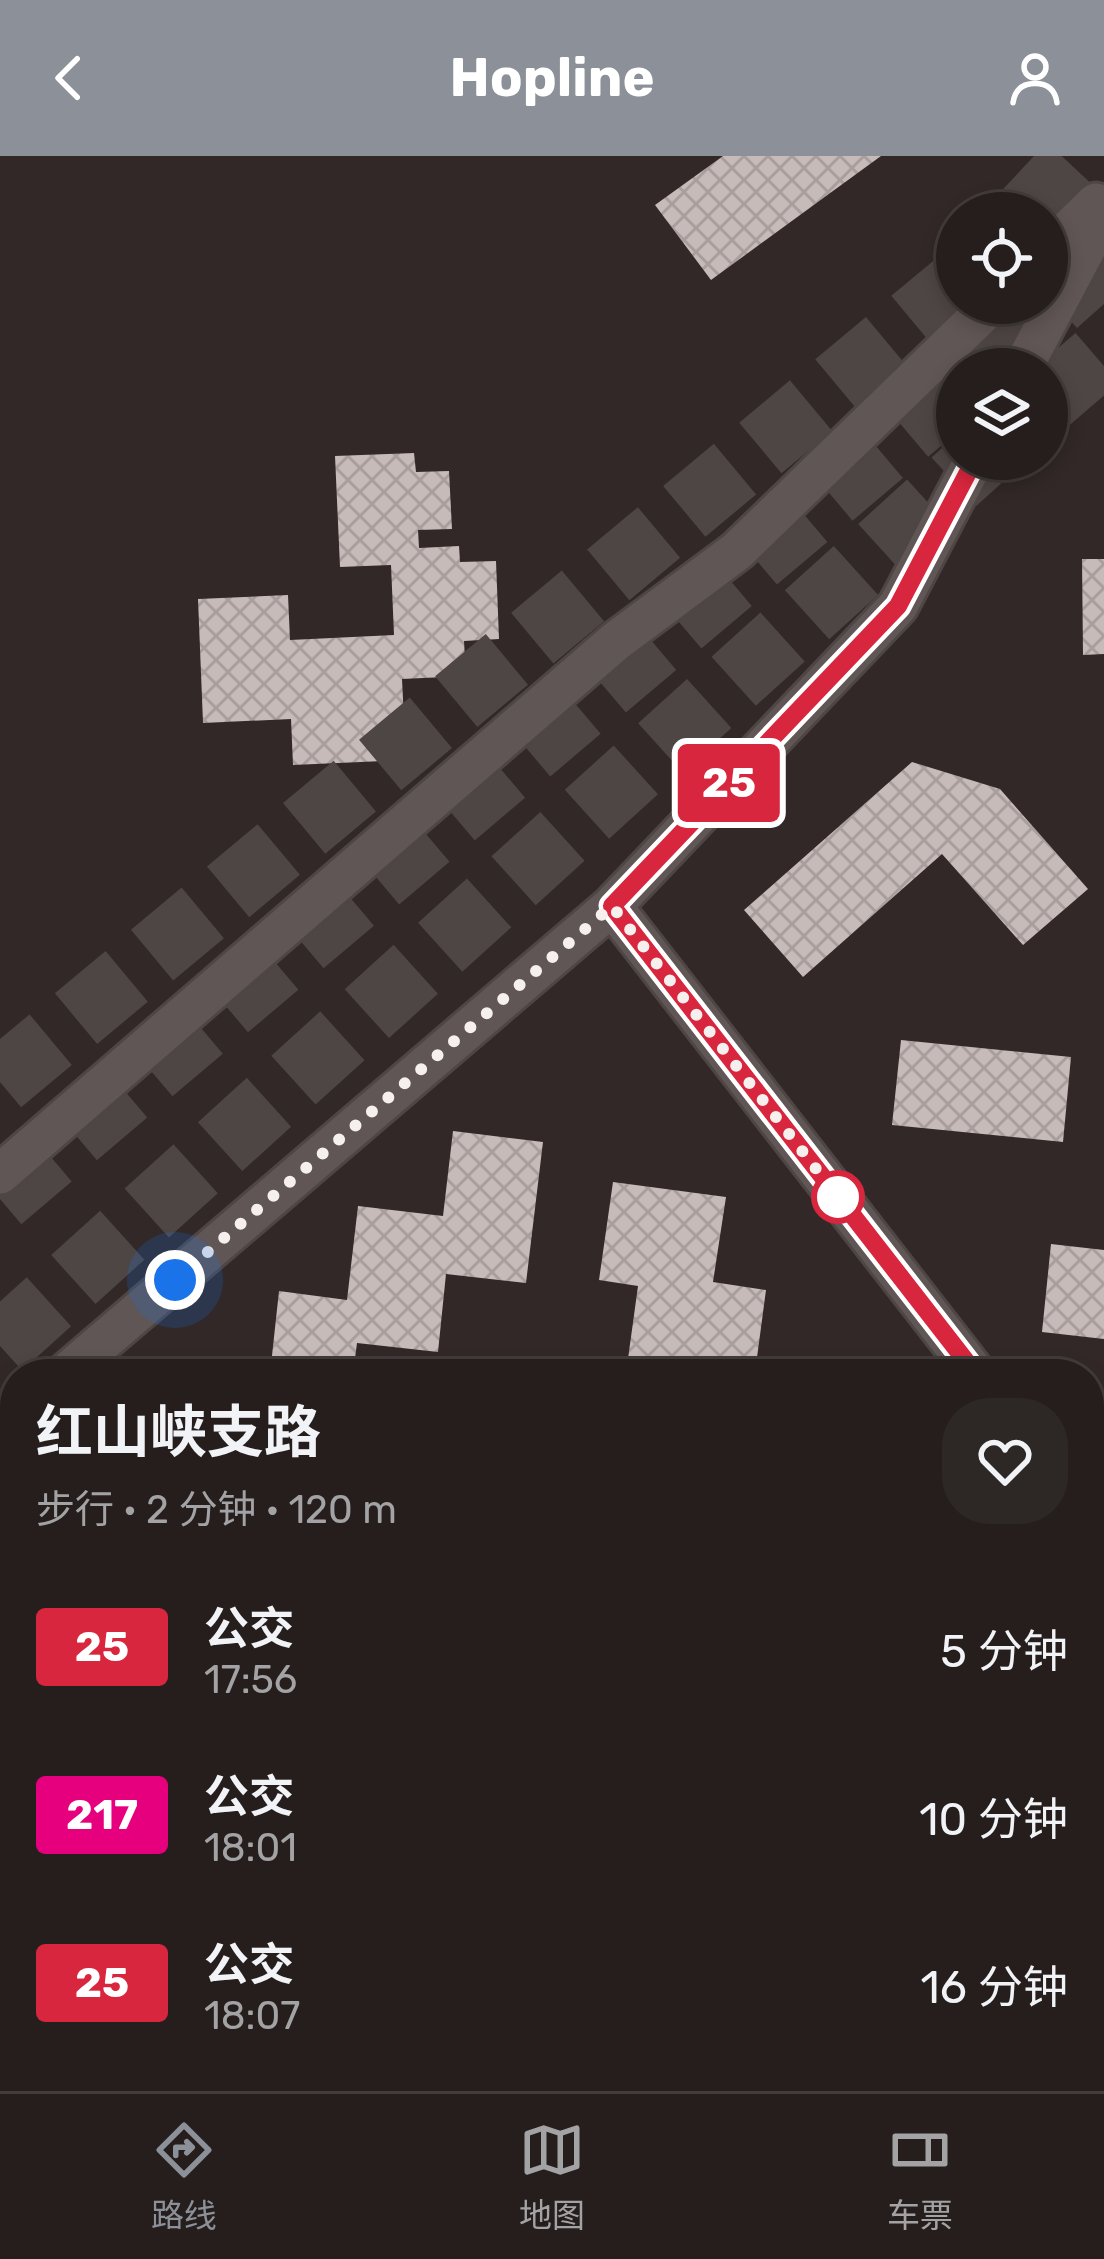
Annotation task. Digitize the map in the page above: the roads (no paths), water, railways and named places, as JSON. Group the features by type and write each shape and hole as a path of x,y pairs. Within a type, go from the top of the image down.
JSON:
{"street":[{"path":"1068,231 1104,196"},
{"path":"1033,348 1104,214"},
{"path":"0,1174 616,641 737,551 971,324"},
{"path":"83,1359 612,906 898,606 964,480"},
{"path":"612,906 964,1359"}],"tunnel":[{"path":"1046,192 1079,156"},
{"path":"1005,348 1104,260"},
{"path":"0,1082 936,302"},
{"path":"1068,383 1104,352"},
{"path":"0,1199 936,407"},
{"path":"0,1346 956,480"}]}
